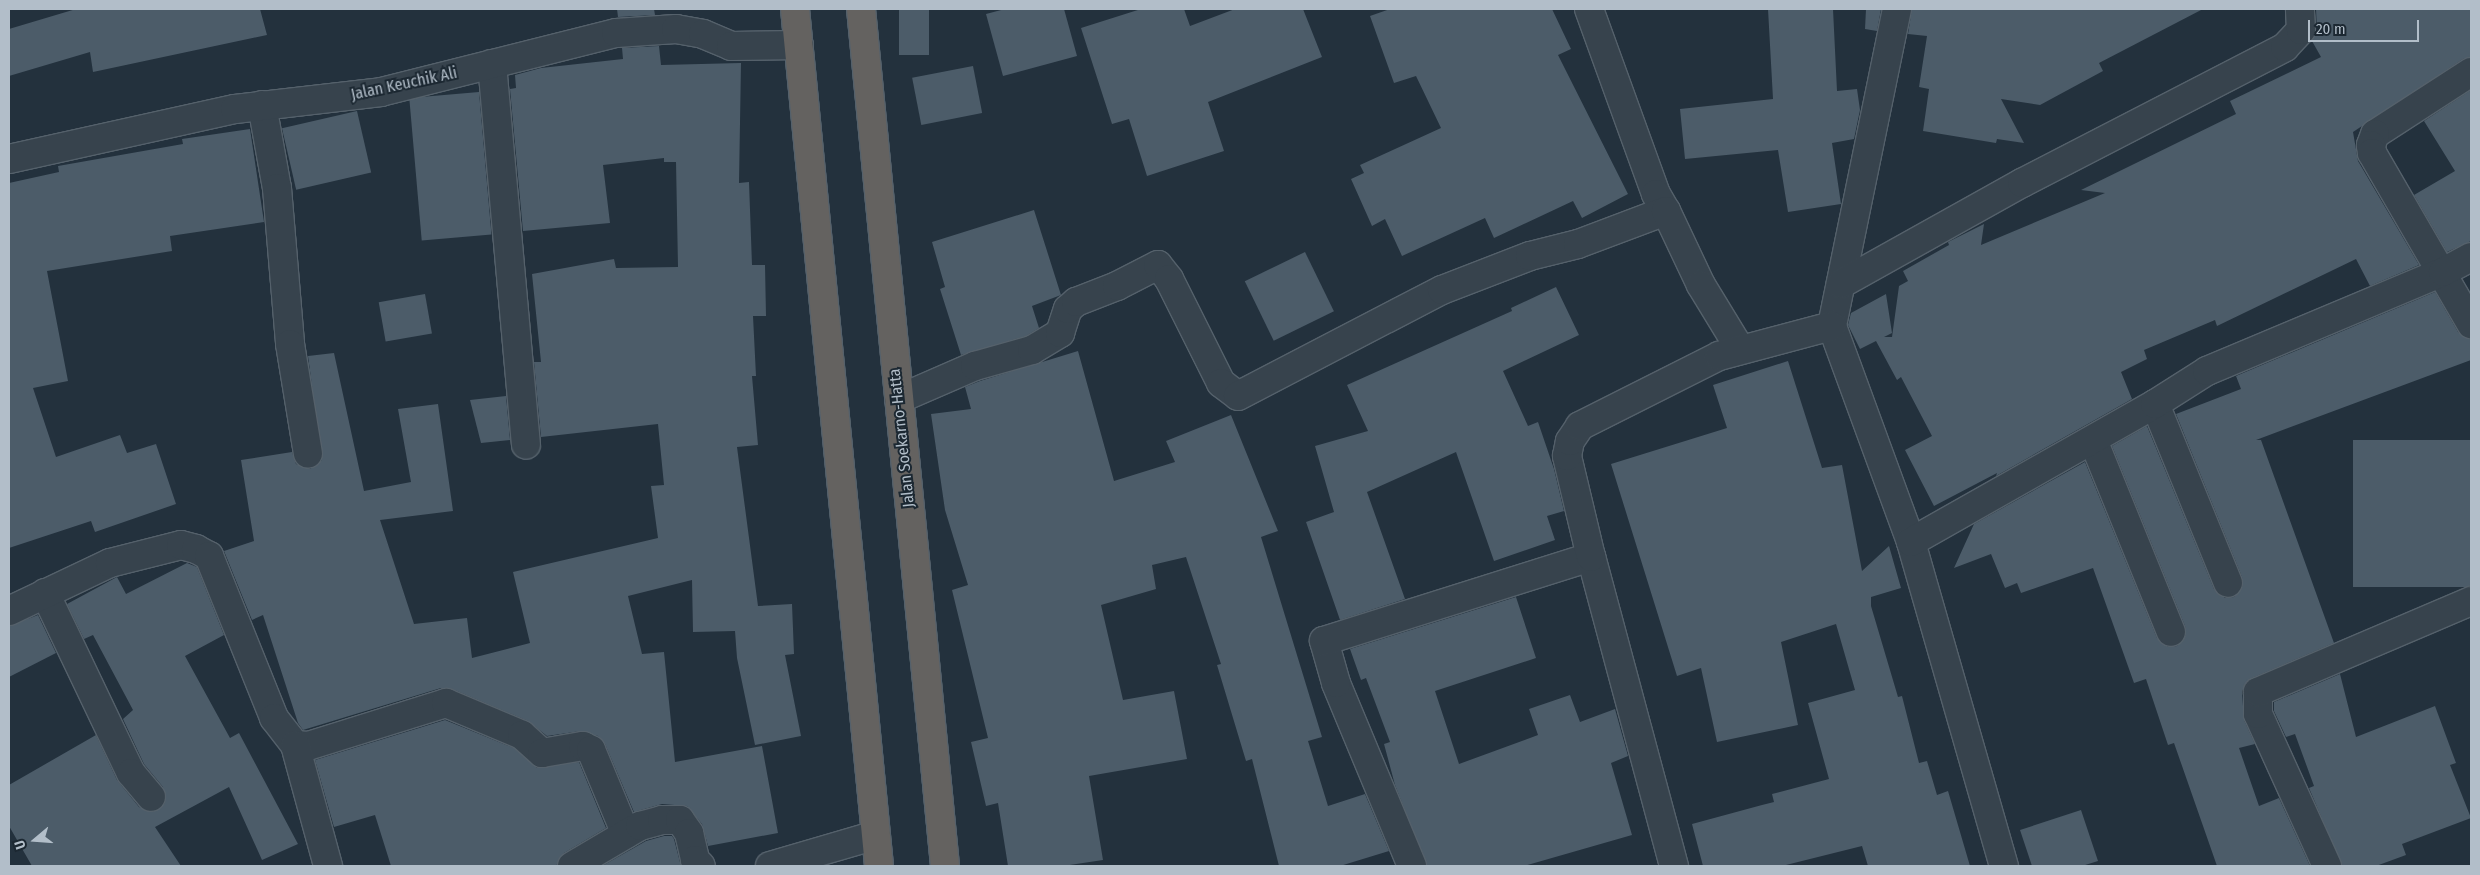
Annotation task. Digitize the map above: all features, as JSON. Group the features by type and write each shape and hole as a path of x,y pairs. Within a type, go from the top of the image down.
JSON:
{"highway":[{"path":"795,9 879,866"},
{"name":"Jalan Soekarno-Hatta","path":"861,9 945,866"}],"street":[{"path":"1589,9 1656,194 1702,285 1740,349"},
{"path":"1897,9 1832,326 1912,542 2004,866"},
{"path":"1841,284 2022,183 2285,46 2301,30 2300,9"},
{"name":"Jalan Keuchik Ali","path":"9,159 262,105 381,92 616,33 667,30 702,34 731,46 799,45"},
{"path":"492,64 526,444"},
{"path":"2471,72 2374,134 2371,145 2377,161 2444,272 2471,324"},
{"path":"262,105 277,188 290,344 308,454"},
{"path":"899,399 975,366 1032,350 1060,333 1068,309 1076,302 1117,286 1158,265 1169,279 1221,383 1238,396 1442,290 1530,256 1578,244 1666,211"},
{"path":"1912,542 2093,440 2207,371 2444,272 2471,257"},
{"path":"1674,866 1591,557 1568,456 1570,441 1580,426 1740,349 1832,326"},
{"path":"2155,404 2228,583"},
{"path":"2093,440 2171,632"},
{"path":"9,611 110,563 181,545 209,556 274,718 295,745 328,866"},
{"path":"1412,866 1336,683 1324,641 1591,557"},
{"path":"45,593 131,773 151,797"},
{"path":"2327,866 2258,714 2258,692 2471,601"},
{"path":"295,745 308,746 446,703 522,735 542,753 583,746 591,750 626,834"},
{"path":"572,866 626,834 662,820 680,820 689,833 695,860 701,866"},
{"path":"770,866 876,836"}],"building":[{"path":"76,9 260,9 267,35 93,72 90,52 9,76 9,29"},
{"path":"617,9 654,9 655,15 618,17"},
{"path":"899,9 929,9 929,55 899,55"},
{"path":"1005,9 1064,9 1077,56 1003,76 986,14"},
{"path":"1141,9 1184,9 1190,26 1235,9 1303,9 1322,57 1208,102 1224,151 1147,176 1129,119 1112,124 1081,28"},
{"path":"1390,9 1552,9 1571,49 1558,55 1628,194 1582,218 1573,201 1494,238 1485,218 1402,256 1385,219 1372,226 1351,179 1364,173 1360,165 1441,128 1416,76 1394,83 1370,16"},
{"path":"1768,9 1833,9 1837,91 1857,89 1860,110 1854,139 1832,143 1841,204 1788,212 1778,150 1685,159 1680,109 1773,99"},
{"path":"1866,9 1881,9 1877,31 1865,29"},
{"path":"1912,9 2203,9 2099,63 2103,71 2040,105 2001,99 2024,143 1997,139 1996,143 1923,131 1929,89 1919,87 1927,36 1908,34"},
{"path":"2316,9 2471,9 2471,57 2463,59 2353,132 2358,161 2419,265 2370,286 2356,259 2217,326 2215,320 2144,350 2147,359 2121,372 2132,399 1996,476 1997,473 1934,506 1905,450 1932,436 1901,377 1897,380 1876,341 1860,349 1848,325 1851,313 1886,294 1892,333 1884,337 1892,337 1899,286 1908,281 1903,271 1949,245 1948,242 1984,224 1981,245 2105,193 2081,190 2236,114 2230,101 2321,57 2312,41 2317,30"},
{"path":"659,46 661,65 741,63 739,183 749,182 752,265 765,265 766,316 753,316 756,376 752,376 758,445 737,447 758,606 792,604 794,654 785,655 801,736 755,745 737,658 735,631 693,632 692,580 628,596 642,654 664,652 675,762 762,746 778,833 708,846 702,824 687,806 662,804 634,812 605,744 598,736 581,731 547,736 528,721 452,689 441,688 303,730 298,723 263,615 252,620 224,551 254,541 241,460 292,452 296,464 310,469 322,460 308,356 334,353 364,491 411,482 398,409 438,404 453,511 380,520 414,624 467,618 472,658 530,643 513,572 658,538 651,486 664,485 658,424 541,437 534,362 541,362 532,274 614,259 616,268 678,267 676,162 664,162 664,158 603,165 610,223 523,231 510,89 516,88 515,75 541,68 623,59 622,48"},
{"path":"973,66 982,113 921,125 912,78"},
{"path":"2471,90 2471,241 2447,252 2414,195 2455,171 2424,121"},
{"path":"479,92 491,234 422,241 409,98"},
{"path":"357,111 371,172 296,190 282,128"},
{"path":"250,129 264,222 170,236 172,251 47,271 68,381 33,388 56,457 120,435 127,453 156,444 176,504 95,532 91,521 9,548 9,183 59,172 58,166 183,144 182,139"},
{"path":"1034,210 1061,295 1032,306 1039,328 1026,336 961,355 940,289 945,287 932,242"},
{"path":"1305,252 1334,311 1274,341 1245,281"},
{"path":"1556,287 1579,335 1503,371 1528,426 1538,422 1554,469 1564,511 1547,516 1555,540 1494,561 1456,452 1367,492 1405,599 1340,620 1306,522 1334,512 1315,446 1368,431 1347,385 1512,311 1511,308"},
{"path":"2435,292 2458,332 2471,340 2471,360 2256,440 2261,440 2334,643 2252,678 2245,684 2242,692 2244,720 2255,744 2239,748 2259,806 2279,798 2310,866 2217,866 2174,743 2168,745 2146,679 2134,683 2093,568 2021,593 2017,583 2005,588 1991,554 1954,568 1974,524 2085,462 2157,638 2168,647 2177,646 2186,635 2185,626 2112,446 2147,426 2214,589 2225,598 2234,597 2243,586 2242,577 2176,414 2241,389 2236,376"},
{"path":"425,294 432,333 386,342 379,302"},
{"path":"1078,351 1114,481 1175,462 1166,441 1231,415 1278,531 1261,537 1322,737 1308,741 1328,806 1365,794 1389,851 1340,866 1279,866 1252,759 1246,761 1217,665 1221,664 1186,557 1152,565 1156,589 1101,605 1123,700 1174,691 1187,759 1089,776 1103,860 1063,866 1008,866 998,803 986,806 971,742 988,738 952,590 968,585 945,510 931,414 971,409 965,387"},
{"path":"1788,361 1822,468 1842,465 1862,571 1889,546 1901,588 1871,597 1871,606 1898,697 1902,696 1919,763 1927,761 1937,795 1948,791 1970,866 1868,866 1862,846 1782,866 1703,866 1692,824 1774,802 1772,794 1829,779 1808,703 1855,690 1836,624 1781,642 1798,725 1717,742 1701,668 1677,676 1611,464 1727,428 1713,385"},
{"path":"506,396 510,440 481,443 470,400"},
{"path":"2353,440 2471,440 2471,587 2353,587"},
{"path":"187,563 197,567 224,635 185,656 230,738 239,733 298,844 262,860 229,787 155,827 181,866 32,866 9,826 9,785 96,735 117,780 139,807 153,812 165,803 163,787 144,764 123,719 133,710 93,635 84,639 67,604 117,577 126,594"},
{"path":"1516,597 1536,658 1435,691 1459,764 1538,735 1529,709 1570,695 1580,722 1615,709 1628,756 1611,763 1632,835 1524,866 1427,866 1395,785 1384,744 1390,742 1366,678 1361,680 1350,649"},
{"path":"38,615 56,653 9,677 9,626"},
{"path":"2340,674 2356,737 2435,706 2456,763 2450,765 2471,818 2402,844 2406,855 2376,866 2342,866 2309,788 2314,786 2295,734 2286,737 2274,711 2274,702"},
{"path":"445,720 514,748 537,768 579,762 606,828 564,853 556,866 391,866 375,815 334,827 315,760"},
{"path":"2081,810 2098,861 2082,866 2032,866 2020,830"},
{"path":"664,836 672,836 674,839 681,866 602,866 646,841"}]}
